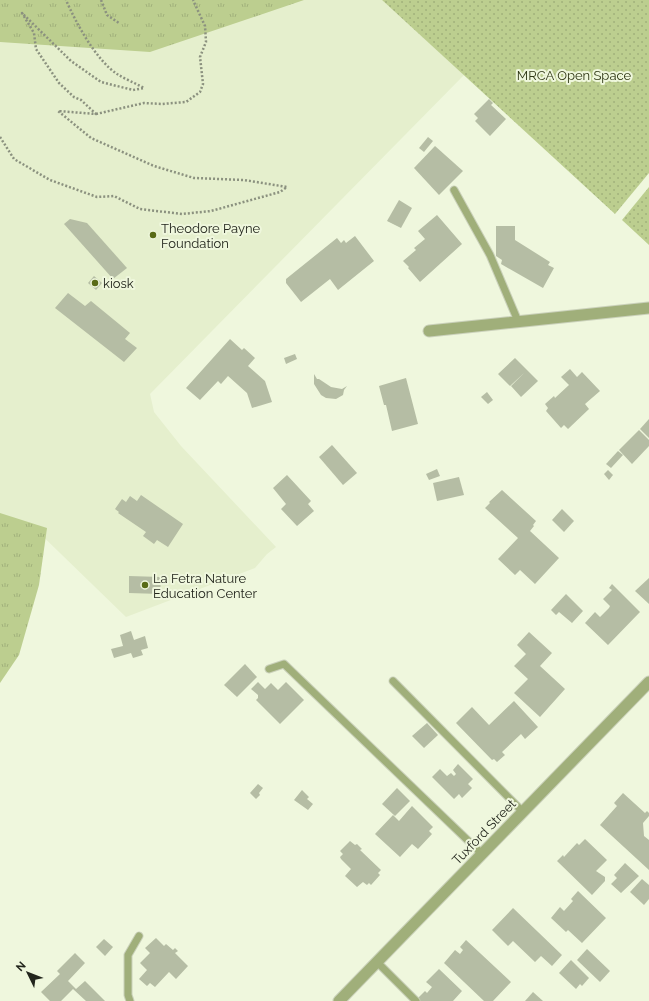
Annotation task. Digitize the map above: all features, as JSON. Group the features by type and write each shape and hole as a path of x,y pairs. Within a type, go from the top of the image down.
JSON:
{"street":[{"path":"429,331 649,308"},
{"name":"Tuxford Street","path":"339,1001 649,682"}],"lane":[{"path":"454,190 490,255 518,321"},
{"path":"269,669 284,664 482,854"},
{"path":"393,681 523,812"},
{"path":"130,1001 128,995 128,955 139,936"},
{"path":"377,962 416,1001"}],"path":[{"path":"66,0 72,14 89,43 104,62 116,73 144,88 133,90 101,82 71,61 22,13 34,33 36,49 59,82 74,97 81,100 96,114"},
{"path":"102,0 107,15 119,23"},
{"path":"0,137 14,160 50,180 97,197 114,196 140,209 182,214 211,211 280,192 287,187 244,180 194,178 154,166 91,138 58,111 96,114 144,103 162,104 186,102 200,92 203,84 200,57 206,42 205,26 193,0"}],"shaded area":[{"name":"Theodore Payne Foundation","path":"0,0 382,0 464,75 150,394 154,412 181,446 276,547 267,554 255,568 126,617 28,522 0,553"}],"green space":[{"path":"0,0 304,0 150,52 0,42"},
{"name":"MRCA Open Space","path":"382,0 649,0 649,173 615,214"},
{"path":"649,187 649,245 622,220"},
{"path":"0,513 47,528 39,585 19,655 0,683"}],"building":[{"path":"489,99 493,103 491,105 506,119 490,136 475,121 478,118 474,114"},
{"path":"428,137 433,141 424,152 419,148"},
{"path":"435,146 463,171 439,195 414,168"},
{"path":"399,200 412,208 401,228 387,221"},
{"path":"437,215 462,244 420,282 403,261 416,250 414,248 425,239 418,231"},
{"path":"70,219 87,223 127,268 113,279 64,224"},
{"path":"496,226 515,226 515,240 550,262 548,265 554,268 543,288 501,264 502,260 496,256"},
{"path":"355,236 374,261 338,290 330,279 301,302 286,283 286,279 337,238 341,243 344,240 346,243"},
{"name":"kiosk","path":"94,276 102,283 96,290 88,283"},
{"path":"68,293 85,306 91,301 130,333 125,339 137,348 124,362 55,308"},
{"path":"230,339 242,350 244,348 255,358 248,366 265,381 272,402 252,408 247,393 228,376 221,384 218,381 200,400 186,388"},
{"path":"295,354 297,359 286,364 284,358"},
{"path":"515,358 538,381 521,397 511,386 524,373 510,386 498,374"},
{"path":"570,369 577,377 582,372 600,391 585,404 589,409 568,429 564,425 561,428 546,411 548,408 545,404 554,396 555,398 569,385 561,377"},
{"path":"314,374 317,379 331,387 342,389 347,386 343,395 336,399 326,398 321,395 314,384"},
{"path":"406,378 418,424 392,431 386,405 384,405 379,386"},
{"path":"487,392 493,400 488,404 481,397"},
{"path":"649,419 649,438 640,429"},
{"path":"639,430 649,440 649,446 632,464 619,450"},
{"path":"332,445 357,473 343,485 319,457"},
{"path":"618,451 623,455 611,468 606,464"},
{"path":"437,469 440,476 429,480 426,474"},
{"path":"608,470 613,475 609,480 604,474"},
{"path":"287,475 311,501 308,504 314,511 297,526 281,509 286,504 273,488"},
{"path":"459,477 464,495 437,501 433,483"},
{"path":"502,490 536,521 530,531 559,558 535,584 520,570 515,575 498,559 518,538 485,508 490,503 489,502"},
{"path":"141,495 183,524 168,547 157,540 154,544 143,536 146,532 118,513 119,512 115,509 122,499 126,502 130,496 137,501"},
{"path":"562,509 574,521 564,532 552,520"},
{"name":"La Fetra Nature Education Center","path":"129,576 161,577 160,594 129,593"},
{"path":"649,578 649,604 635,591"},
{"path":"612,584 640,612 608,645 585,623 595,612 600,617 609,608 610,606 603,599 612,590 609,588"},
{"path":"566,594 583,611 572,623 559,612 556,615 551,610"},
{"path":"131,631 134,640 145,636 148,648 141,650 143,655 133,658 131,653 114,658 111,649 123,646 120,635"},
{"path":"529,632 552,653 540,666 565,689 540,717 514,693 528,679 514,666 526,654 517,645"},
{"path":"245,664 257,677 237,697 224,685"},
{"path":"258,682 265,689 271,683 278,690 286,682 304,700 280,724 256,700 258,695 251,689"},
{"path":"514,701 538,727 525,739 521,734 502,752 505,755 497,762 494,759 492,760 456,723 472,707 489,725"},
{"path":"427,723 438,735 424,748 412,736"},
{"path":"458,764 473,779 468,784 472,788 462,798 459,794 454,799 432,777 440,769 447,776 451,773 454,776 456,774 453,770"},
{"path":"258,784 263,788 259,793 260,795 256,799 250,793"},
{"path":"397,788 410,801 395,816 382,804"},
{"path":"302,790 309,797 307,799 313,804 308,810 294,800"},
{"path":"623,793 645,813 647,811 649,813 649,816 643,823 644,836 649,840 649,870 600,825 617,806 614,803"},
{"path":"412,806 433,827 429,831 432,834 418,849 412,844 400,857 375,834 393,815 399,821"},
{"path":"585,839 607,860 596,871 605,877 605,881 592,895 557,861 563,855 564,857 577,843 579,845"},
{"path":"350,841 355,845 357,844 362,849 360,850 381,870 378,873 380,875 371,885 369,883 367,885 363,882 357,887 345,876 351,869 341,859 340,857 343,854 340,851"},
{"path":"625,863 639,876 621,893 611,884 617,878 614,875"},
{"path":"642,879 649,885 649,899 644,905 630,892"},
{"path":"578,891 606,918 582,943 568,930 566,932 551,918 560,907 564,911 573,901 571,899"},
{"path":"513,908 562,955 552,966 541,956 535,962 513,941 508,946 492,930"},
{"path":"156,938 164,946 166,944 173,950 175,948 178,951 175,953 188,966 176,979 169,972 155,987 150,983 147,986 139,979 147,970 140,963 150,953 145,948"},
{"path":"104,939 113,947 105,956 96,947"},
{"path":"466,940 511,982 493,1001 484,1001 444,963 455,950 460,954 463,950 460,947"},
{"path":"587,949 610,971 600,982 577,960"},
{"path":"75,953 85,963 68,981 76,989 85,981 105,1001 86,1001 73,989 61,1001 50,1001 41,992 60,974 57,971"},
{"path":"571,960 589,978 582,986 580,984 576,989 559,973"},
{"path":"439,969 462,991 453,1001 419,1001 417,999 425,991 427,993 432,987 426,982"},
{"path":"533,992 543,1001 525,1001"}],"place":[{"name":"Theodore Payne Foundation","path":"153,235"},
{"name":"kiosk","path":"95,283"},
{"name":"La Fetra Nature Education Center","path":"145,585"}]}
